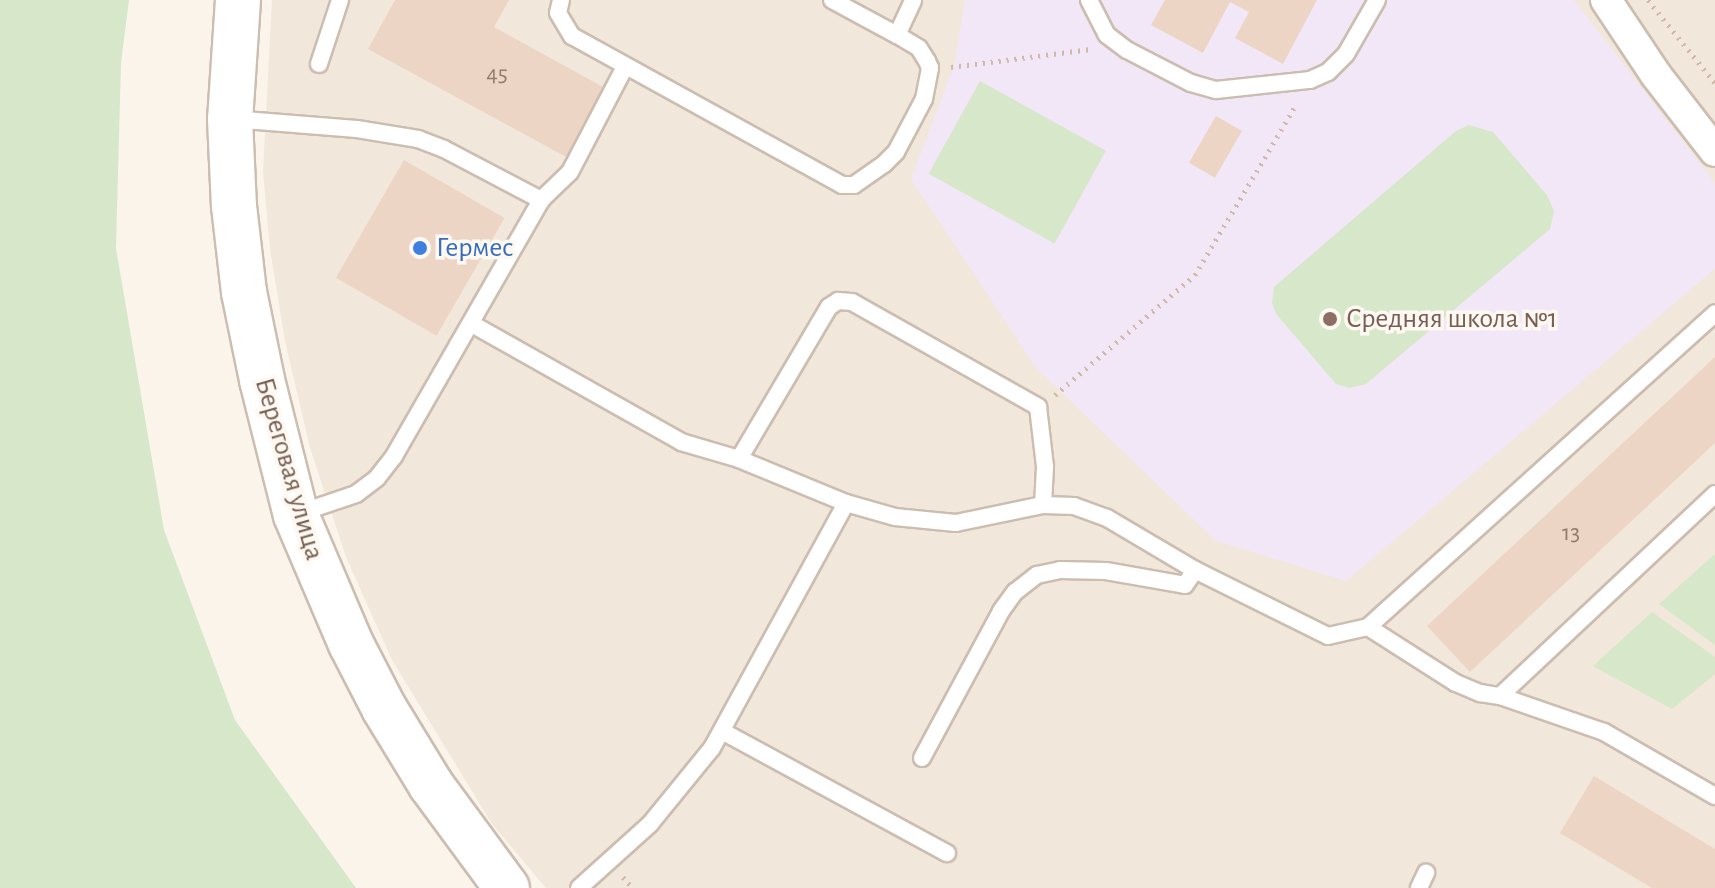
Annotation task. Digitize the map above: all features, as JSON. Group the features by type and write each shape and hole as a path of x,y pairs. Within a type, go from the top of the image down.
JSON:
{"main road":[{"name":"Береговая улица","path":"238,0 230,119 234,206 244,292 277,449 296,515 351,644 384,708 431,785 507,888"}],"street":[{"path":"1606,0 1656,75 1715,151"}],"lane":[{"path":"319,64 340,0"},
{"path":"561,0 558,13 572,36 842,185 854,185 870,176 896,152 924,99 930,68 919,48 832,0"},
{"path":"897,35 913,0"},
{"path":"1089,0 1107,35 1191,83 1216,90 1310,80 1328,72 1346,54 1377,0"},
{"path":"296,515 356,494 377,478 394,456 541,200 570,172 625,67"},
{"path":"230,119 357,129 418,139 444,149 541,200"},
{"path":"739,459 829,307 838,301 852,302 1038,407 1045,467 1043,505"},
{"path":"472,324 681,442 739,459 846,503 895,517 956,523 1043,505 1074,506 1107,518 1195,570 1328,636 1368,627 1715,313"},
{"path":"1500,696 1715,494"},
{"path":"579,888 650,824 682,788 722,731 846,503"},
{"path":"922,758 1001,611 1015,592 1037,575 1060,570 1106,571 1185,585 1195,570"},
{"path":"1368,627 1456,683 1604,732 1715,796"},
{"path":"722,731 947,853"}],"path":[{"path":"1648,0 1715,83"},
{"path":"930,68 1088,52 1107,35"},
{"path":"1038,407 1195,275 1310,80"}],"shaded area":[{"path":"272,0 1715,0 1715,888 546,888 492,824 392,660 346,557 310,448 285,341 270,249 263,172"},
{"name":"Средняя школа №1","path":"965,0 1574,0 1715,183 1715,269 1346,581 1216,541 1036,368 911,179 954,66"}],"green space":[{"path":"0,0 129,0 121,63 116,248 164,530 235,720 356,888 0,888"},
{"path":"980,81 1106,151 1055,244 929,174"},
{"path":"1469,125 1493,132 1547,195 1554,211 1550,229 1366,384 1349,388 1336,384 1277,315 1272,303 1274,287 1456,131"},
{"path":"1715,554 1715,645 1659,604"},
{"path":"1652,612 1715,657 1715,674 1672,709 1593,666"}],"building":[{"path":"395,0 509,0 494,27 605,88 568,158 368,49"},
{"path":"1165,0 1317,0 1283,64 1235,38 1249,12 1230,2 1203,53 1151,25"},
{"path":"1216,116 1242,131 1215,178 1189,163"},
{"name":"Гермес","path":"404,160 504,218 436,336 336,278"},
{"path":"1715,357 1715,443 1470,672 1427,626"},
{"path":"1594,776 1715,849 1715,888 1652,888 1560,833"}],"place":[{"name":"Гермес","path":"420,248"},
{"name":"Средняя школа №1","path":"1330,319"}]}
